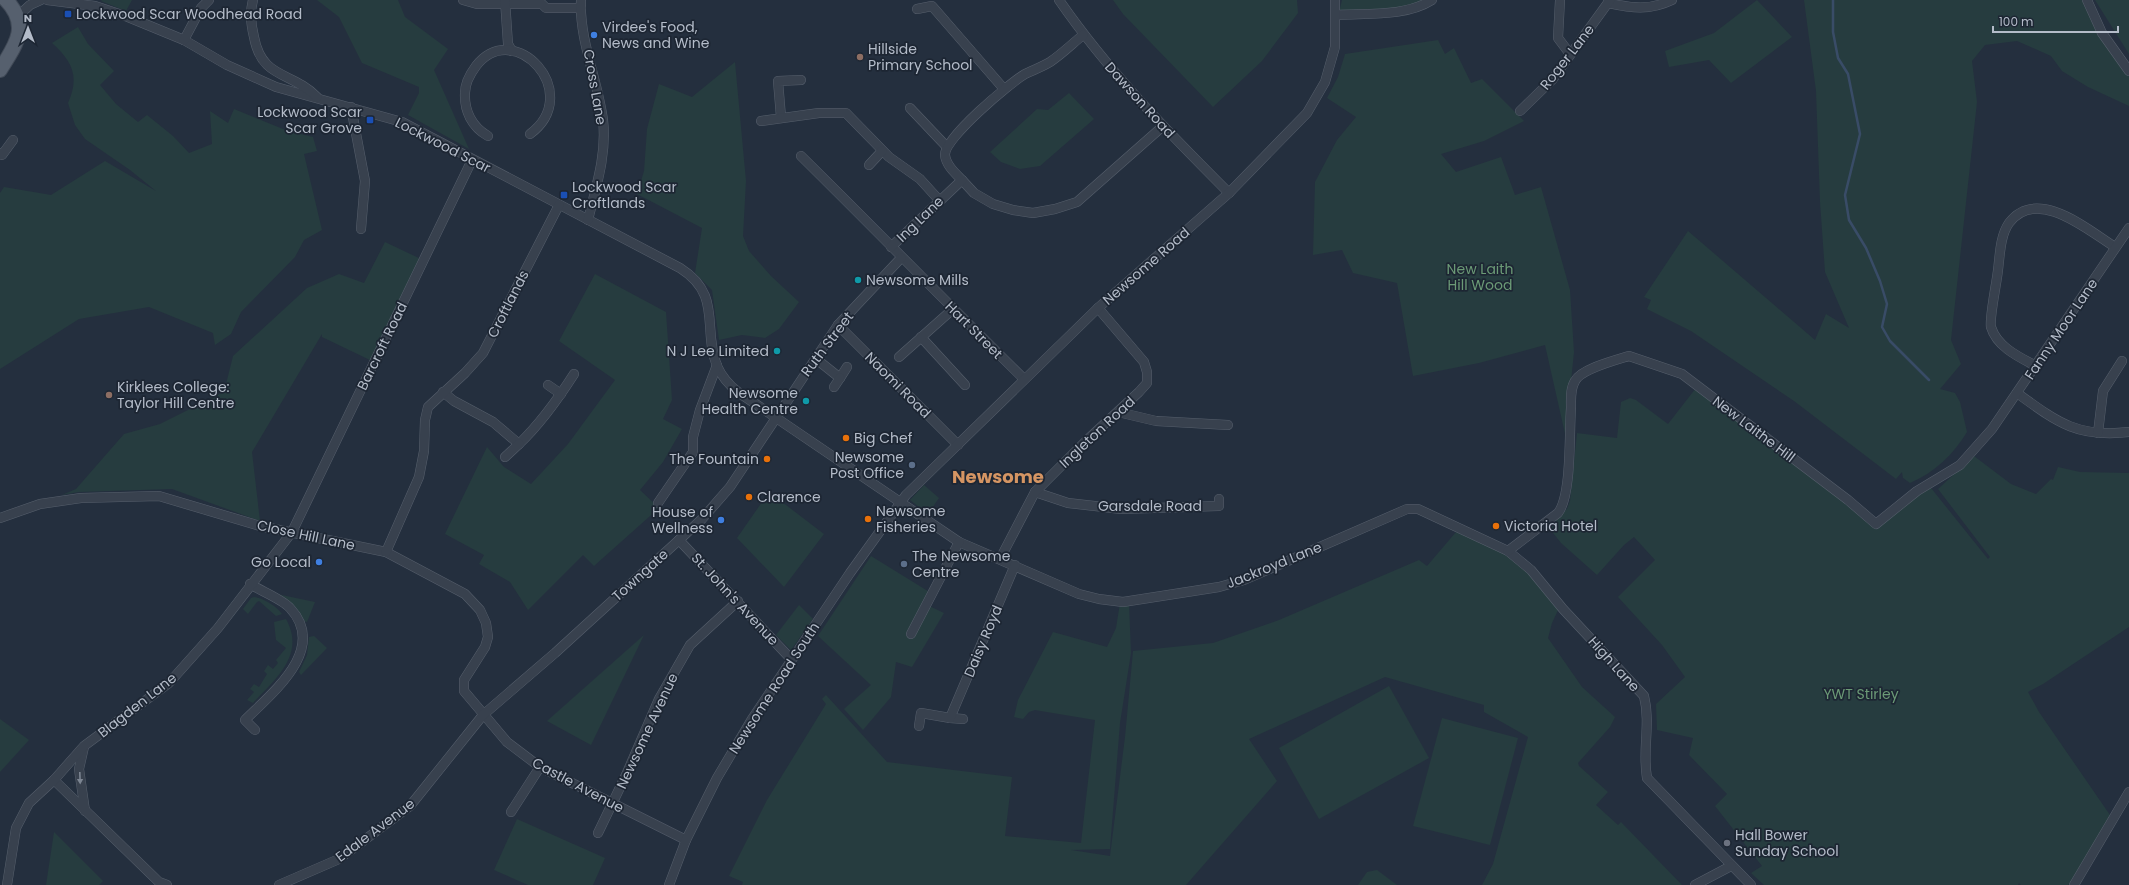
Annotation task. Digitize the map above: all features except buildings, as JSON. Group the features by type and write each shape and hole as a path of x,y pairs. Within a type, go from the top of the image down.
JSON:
{"main road":[{"path":"0,70 16,45 20,26 10,1"}],"street":[{"path":"17,17 30,5 41,0"},
{"name":"Lockwood Scar","path":"47,0 95,6 128,17 184,40 255,79 276,88 318,98 402,122 680,268 695,278 705,295 708,304 717,365 726,381 732,387 900,503"},
{"path":"184,40 201,8 209,0"},
{"path":"253,0 253,31 260,57 278,74 302,86 318,98"},
{"path":"463,0 476,4 505,2 542,4 546,8 581,4"},
{"name":"Dawson Road","path":"1059,0 1083,35 1162,126 1229,193"},
{"name":"Newsome Road","path":"900,503 1098,308 1229,193 1308,113 1325,82 1335,47 1335,0"},
{"path":"1336,15 1392,12 1413,9 1432,0"},
{"path":"1560,0 1558,38 1570,54"},
{"path":"1609,2 1631,8 1658,7 1672,0"},
{"path":"2087,0 2102,33 2129,70"},
{"path":"505,2 508,44 512,51"},
{"name":"Roger Lane","path":"1520,111 1552,80 1609,2"},
{"name":"Cross Lane","path":"581,4 603,121 601,166 588,220"},
{"path":"917,9 932,6 1004,89"},
{"path":"1083,35 1050,62 1025,74 1004,89 953,137 946,146 945,154 948,164 974,193 993,204 1013,210 1033,213 1055,209 1078,202 1162,126"},
{"path":"488,136 480,132 472,122 468,112 465,100 468,79 480,62 488,56 498,52 512,51 525,55 543,70 550,88 546,116 537,129 530,134"},
{"path":"781,117 778,81 801,80"},
{"path":"351,107 365,180 361,230"},
{"path":"910,108 946,146"},
{"path":"761,120 819,113 846,113 882,151 920,179 939,200"},
{"path":"0,154 2,155 13,140"},
{"path":"869,165 882,151"},
{"name":"Ing Lane","path":"801,156 873,227 891,247 939,200 962,180"},
{"name":"Barcroft Road","path":"292,532 472,160"},
{"name":"Croftlands","path":"386,552 419,477 424,451 425,420 428,407 465,373 483,353 559,205"},
{"path":"2036,366 2014,354 1999,341 1991,326 2002,238 2009,223 2026,210 2044,208 2057,211 2115,247"},
{"name":"Fanny Moor Lane","path":"1992,429 2129,228"},
{"name":"Hart Street","path":"891,247 1024,380"},
{"name":"Ruth Street","path":"776,417 838,325 901,258"},
{"name":"Ingleton Road","path":"1000,559 1035,492 1147,383 1147,372 1144,362 1098,308"},
{"path":"899,357 953,309"},
{"name":"Naomi Road","path":"838,325 958,445"},
{"path":"921,337 965,385"},
{"name":"New Laithe Hill","path":"1508,551 1558,513 1563,506 1567,477 1572,392 1575,381 1583,373 1629,356 1682,374 1848,500 1876,524 1917,491 1960,465 1992,429"},
{"path":"816,358 840,378"},
{"path":"2098,433 2103,391 2122,361"},
{"name":"Lockwood Scar","path":"658,503 693,452 693,437 700,410 717,365"},
{"path":"834,387 847,367"},
{"path":"505,457 533,431 574,374"},
{"path":"548,385 561,394"},
{"path":"443,392 454,401 493,422 519,444"},
{"path":"2017,393 2055,420 2070,428 2110,434 2129,432"},
{"path":"1118,412 1156,421 1228,425"},
{"name":"Towngate","path":"483,715 713,508 730,487 776,417"},
{"name":"Garsdale Road","path":"1035,492 1068,503 1121,509 1219,505"},
{"name":"Close Hill Lane","path":"1,517 40,504 81,498 159,496 260,526 386,552 466,594 480,610 486,623 488,637 485,647 464,680 464,691 483,715"},
{"name":"Jackroyd Lane","path":"900,503 959,542 1079,594 1099,599 1123,602 1219,587 1244,580 1407,509 1418,509 1508,551"},
{"name":"Newsome Road South","path":"669,885 686,840 718,778 752,719 791,659 900,503"},
{"name":"Blagden Lane","path":"7,885 16,828 29,803 54,780 84,746 169,684 218,628 250,584 292,532"},
{"name":"St. John's Avenue","path":"679,540 791,659"},
{"path":"911,634 959,542"},
{"name":"High Lane","path":"1508,551 1531,570 1563,609 1644,696 1648,712 1645,764 1647,778 1751,885"},
{"name":"Daisy Royd","path":"950,718 1015,565"},
{"path":"250,584 289,607 307,632 302,650 294,668 245,720 255,730"},
{"name":"Newsome Avenue","path":"598,833 613,804 659,699 690,645 738,601"},
{"path":"919,726 921,713 963,719"},
{"name":"Castle Avenue","path":"483,715 507,742 540,767 686,840"},
{"name":"Edale Avenue","path":"279,885 339,859 410,806 483,715"},
{"path":"84,746 80,769 85,810"},
{"path":"511,812 540,767"},
{"path":"54,780 161,884"},
{"path":"2074,885 2129,792"},
{"path":"1695,885 1731,866"}],"green space":[{"path":"132,0 126,11 101,1"},
{"path":"317,0 398,0 405,17 448,49 434,70 469,149 408,115 419,93 419,87 362,63 339,17"},
{"path":"1113,0 1297,0 1298,13 1262,61 1213,107 1123,14"},
{"path":"1342,0 1428,0 1390,10 1339,12"},
{"path":"1757,0 1792,37 1731,83 1709,60 1669,67 1665,51 1714,33"},
{"path":"1804,0 2084,0 2129,71 2129,106 2088,87 2062,71 2051,56 2017,41 1985,45 1972,61 1977,102 1951,340 1961,364 1940,389 1955,393 1960,402 1967,432 1956,448 1943,462 1927,474 1910,483 1903,478 1902,472 1896,479 1794,401 1691,331 1647,309 1651,300 1644,297 1688,231 1815,340 1826,314 1849,328 1825,272 1820,202 1816,91"},
{"path":"2095,0 2129,0 2129,54"},
{"path":"78,27 88,44 114,71 100,85 116,104 138,122 147,115 173,136 189,153 212,144 210,111 228,123 234,109 288,131 313,137 317,151 304,154 322,230 304,240 295,257 241,312 231,334 215,345 213,333 149,307 79,319 0,369 0,193 4,187 51,195 105,161 156,191 130,170 85,139 75,125 68,103 73,85 72,70 65,56 52,43"},
{"name":"New Laith Hill Wood","path":"1438,40 1445,54 1454,48 1471,83 1482,79 1524,121 1484,141 1441,154 1456,172 1501,157 1515,195 1541,187 1570,290 1574,352 1567,421 1568,447 1545,345 1479,363 1413,376 1397,283 1353,273 1342,250 1313,255 1315,182 1337,140 1356,117 1327,98 1338,77 1345,54"},
{"path":"735,62 746,181 743,236 749,251 771,276 799,302 779,329 765,338 742,335 719,340 712,290 695,273 702,228 637,194 644,171 647,129 659,84 692,97"},
{"path":"1069,93 1094,119 1040,166 1020,169 1001,162 990,152 1037,109 1048,110"},
{"path":"385,242 423,260 372,361 322,337 322,334 252,452 260,521 172,489 79,492 62,495 76,489 124,434 160,424 224,392 233,356 307,288 339,274 364,283"},
{"path":"595,274 666,312 672,400 663,419 682,429 663,462 640,490 659,508 594,566 583,555 528,610 510,582 479,564 484,555 445,534 487,447 504,467 531,484 568,444 615,380 559,341"},
{"name":"YWT Stirley","path":"1696,388 1877,526 1916,495 1931,488 1988,559 1990,557 1938,489 1974,456 2011,484 2036,494 2051,479 2053,480 2058,467 2080,472 2129,473 2129,627 2043,684 2028,692 2039,712 2110,815 2074,878 2068,885 2021,885 2019,883 2018,885 1764,885 1751,873 1762,866 1715,806 1727,794 1689,755 1693,738 1657,730 1656,704 1685,677 1662,645 1618,597 1655,560 1634,537 1624,545 1597,575 1561,543 1546,524 1567,509 1570,501 1577,433 1617,438 1621,402 1630,398 1636,400 1668,424"},
{"path":"924,485 939,498 928,514 910,500"},
{"path":"769,492 824,534 784,587 737,538"},
{"path":"1456,532 1510,555 1526,569 1559,608 1552,623 1548,638 1582,687 1615,717 1610,727 1578,763 1579,766 1608,792 1596,805 1618,825 1621,822 1682,885 1482,885 1493,864 1528,737 1484,712 1484,705 1385,677 1249,739 1277,781 1186,885 742,885 743,882 729,876 767,800 826,704 822,699 826,695 887,762 1012,777 1005,836 1081,843 1095,720 1035,710 1029,712 1023,719 1014,717 1018,700 1053,632 1107,647 1116,628 1120,603 1129,603 1131,653 1120,723 1110,849 1071,850 1110,856 1125,737 1133,651 1213,643 1279,620 1419,560 1427,566"},
{"path":"871,556 931,593 925,604 944,613 912,667 896,662 891,697 863,730 844,709 871,685 818,636"},
{"path":"277,594 315,602 307,622 303,621 296,608"},
{"path":"254,597 270,603 282,614 276,616 259,601 248,614 243,609 251,598"},
{"path":"799,605 813,619 791,650 776,635"},
{"path":"286,619 291,632 292,644 290,655 285,666 253,703 247,700 254,692 250,689 254,684 259,687 267,674 264,671 268,665 273,669 278,663 276,660 286,648 276,640 274,622"},
{"path":"644,635 591,745 547,721"},
{"path":"314,636 327,648 301,675 299,672 307,655 309,637"},
{"path":"1389,686 1429,758 1319,819 1279,748"},
{"path":"1442,718 1518,738 1490,845 1413,826"},
{"path":"0,719 29,740 0,772"},
{"path":"517,819 605,858 593,885 528,885 494,870"},
{"path":"54,832 103,881 99,885 46,885"},
{"path":"1377,870 1397,885 1358,885 1367,872"}],"waterway":[{"path":"1833,0 1833,32 1838,58 1848,74 1860,134 1845,195 1849,220 1866,248 1880,281 1887,304 1882,327 1890,341 1929,380"}],"place":[{"name":"Lockwood Scar Woodhead Road","path":"68,14"},
{"name":"Virdee's Food, News and Wine","path":"594,35"},
{"name":"Hillside Primary School","path":"860,57"},
{"name":"Lockwood Scar Scar Grove","path":"370,120"},
{"name":"Lockwood Scar Croftlands","path":"564,195"},
{"name":"Newsome Mills","path":"858,280"},
{"name":"N J Lee Limited","path":"777,351"},
{"name":"Kirklees College: Taylor Hill Centre","path":"109,395"},
{"name":"Newsome Health Centre","path":"806,401"},
{"name":"Big Chef","path":"846,438"},
{"name":"The Fountain","path":"767,459"},
{"name":"Newsome Post Office","path":"912,465"},
{"name":"Clarence","path":"749,497"},
{"name":"Newsome Fisheries","path":"868,519"},
{"name":"House of Wellness","path":"721,520"},
{"name":"Victoria Hotel","path":"1496,526"},
{"name":"Go Local","path":"319,562"},
{"name":"The Newsome Centre","path":"904,564"},
{"name":"Hall Bower Sunday School","path":"1727,843"}],"district":[{"name":"Newsome","path":"998,476"}]}
